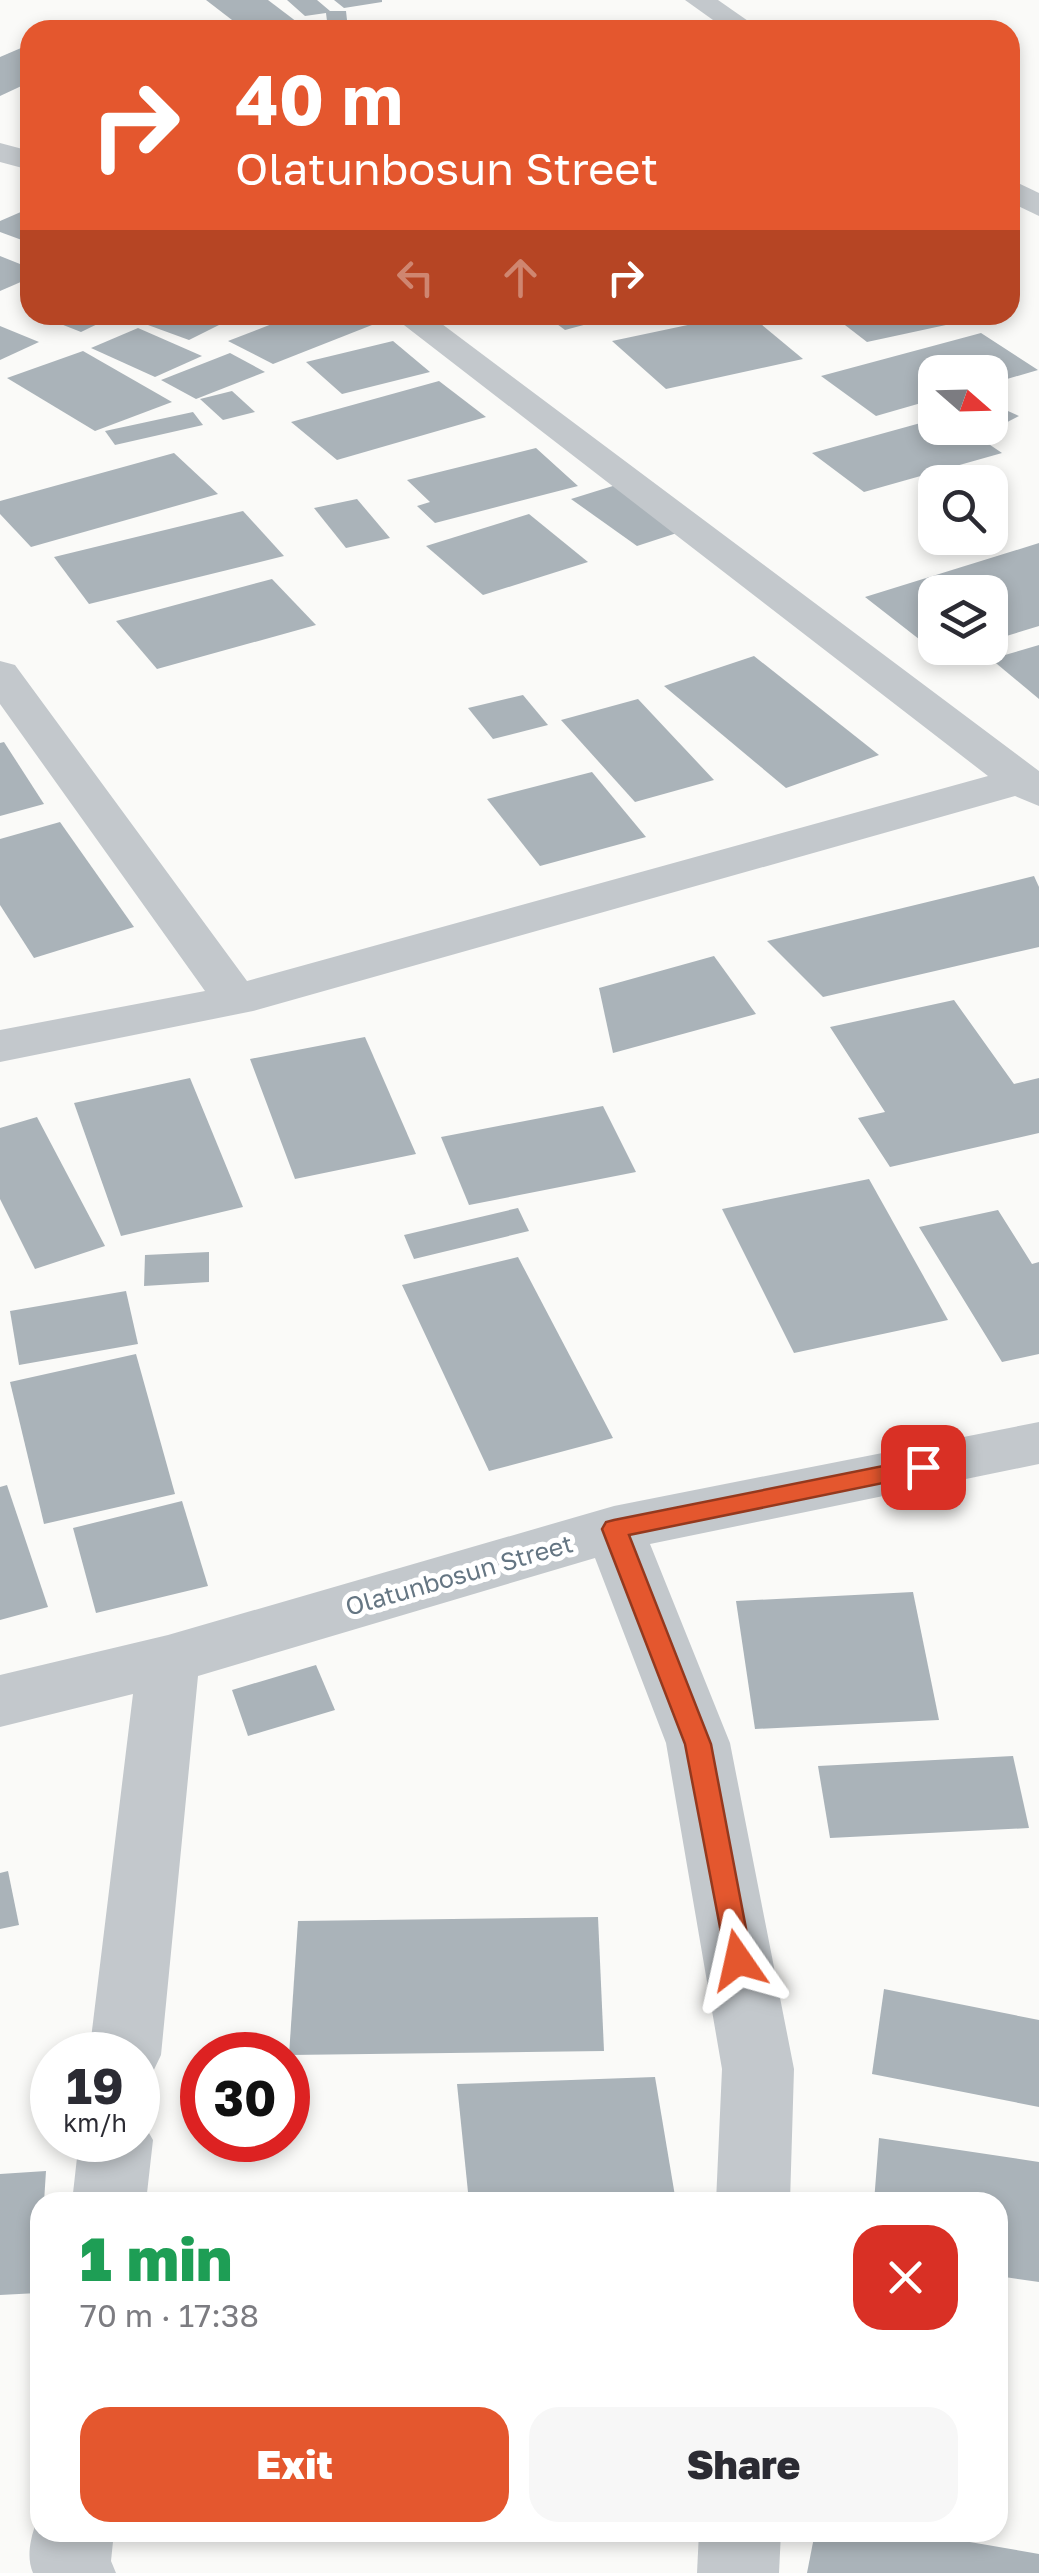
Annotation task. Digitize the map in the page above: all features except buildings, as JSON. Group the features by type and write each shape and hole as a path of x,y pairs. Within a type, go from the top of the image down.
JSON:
{"street":[{"path":"699,0 732,20"},
{"path":"421,325 1031,787"},
{"path":"0,674 236,1000"},
{"path":"0,1046 236,1000 1031,787"},
{"name":"Olatunbosun Street","path":"0,1701 168,1660 614,1529 1039,1443"},
{"path":"614,1529 698,1744 758,2069 753,2192"},
{"path":"128,2032 168,1660"},
{"path":"110,2192 114,2162"},
{"path":"72,2542 70,2562 75,2573"},
{"path":"738,2573 740,2542"}],"route":[{"path":"738,1960 698,1744 614,1529 923,1467"}]}
